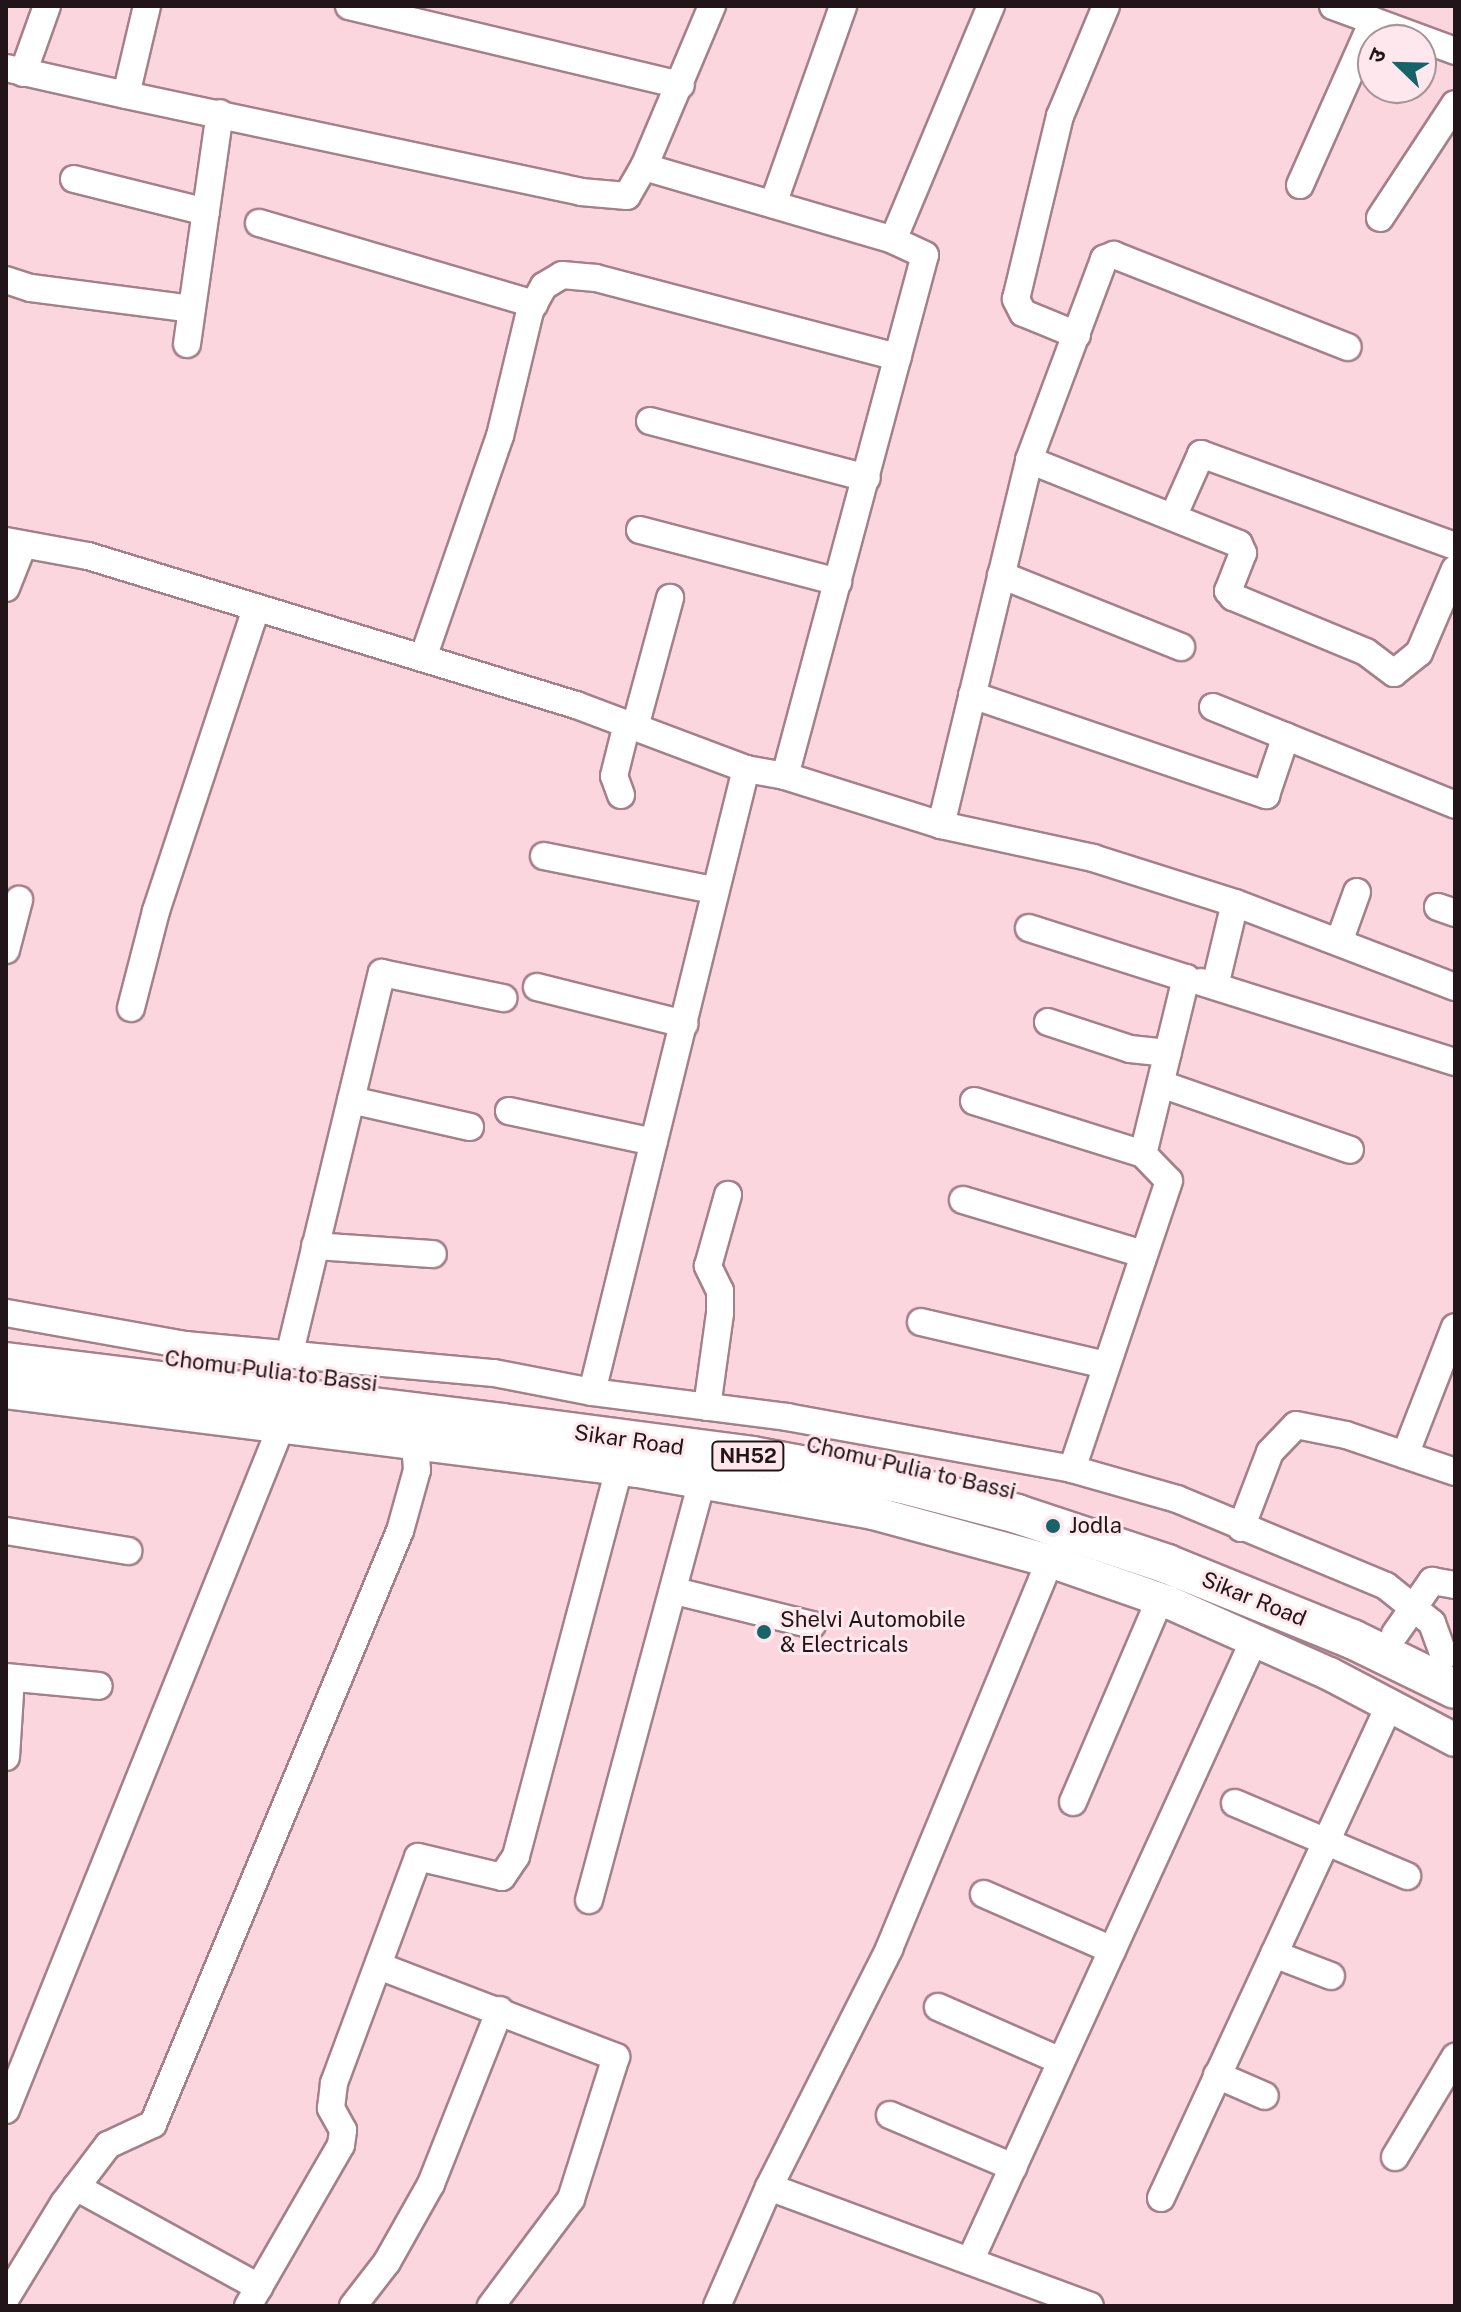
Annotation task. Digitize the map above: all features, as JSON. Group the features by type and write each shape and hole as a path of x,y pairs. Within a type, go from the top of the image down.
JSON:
{"highway":[{"name":"Chomu Pulia to Bassi","path":"6,1338 692,1423 913,1465 1063,1505 1310,1594 1403,1620 1451,1669"},
{"name":"Sikar Road","path":"6,1362 549,1429 903,1484 1017,1514 1167,1564 1352,1639 1451,1669"}],"main road":[{"path":"6,1392 619,1469 873,1513 1050,1561 1160,1599 1390,1704 1455,1740"}],"street":[{"path":"47,6 15,70 581,192 627,196 644,167 681,85 712,6"},
{"path":"126,95 147,6"},
{"path":"349,6 681,85"},
{"path":"773,204 843,6"},
{"path":"893,240 991,6"},
{"path":"1077,335 1023,313 1016,299 1060,116 1106,6"},
{"path":"1333,6 1455,51"},
{"path":"1300,185 1373,21"},
{"path":"1380,218 1455,104"},
{"path":"187,344 220,113"},
{"path":"644,167 893,240 925,255 785,776"},
{"path":"74,179 206,212"},
{"path":"259,223 534,304"},
{"path":"941,825 1029,460 1104,259 1114,255 1347,347"},
{"path":"423,658 500,436 534,304 544,286 562,275 596,278 898,357"},
{"path":"6,280 31,288 192,309"},
{"path":"650,421 867,478"},
{"path":"1173,517 1201,454 1455,546"},
{"path":"1029,460 1239,544 1243,553 1228,591 1233,597 1366,652 1394,673 1419,653 1455,569"},
{"path":"640,530 838,582"},
{"path":"6,588 14,543 88,556 255,611 423,658 631,726 746,769 785,776 941,825 1093,858 1235,903 1455,987"},
{"path":"1001,575 1181,647"},
{"path":"621,795 614,776 670,598"},
{"path":"131,1008 156,911 255,611"},
{"path":"972,695 1266,795 1286,736"},
{"path":"1213,707 1455,805"},
{"path":"592,1392 684,1024 713,890 746,769"},
{"path":"544,856 713,890"},
{"path":"1339,942 1357,892"},
{"path":"6,950 19,900"},
{"path":"1215,986 1235,903"},
{"path":"1029,928 1455,1062"},
{"path":"290,1352 382,973 503,998"},
{"path":"1143,1154 1186,978"},
{"path":"537,987 684,1024"},
{"path":"1048,1022 1130,1049 1168,1053"},
{"path":"1161,1084 1350,1150"},
{"path":"351,1100 470,1127"},
{"path":"974,1101 1143,1154 1169,1181 1072,1469"},
{"path":"509,1111 654,1142"},
{"path":"707,1407 720,1313 720,1291 708,1266 728,1195"},
{"path":"963,1200 1143,1254"},
{"path":"315,1246 433,1254"},
{"path":"6,1313 185,1345 290,1352 494,1373 592,1392 707,1407 1072,1469 1177,1499 1386,1586 1403,1620 1432,1581 1455,1585"},
{"path":"921,1322 1106,1365"},
{"path":"1405,1455 1446,1373 1455,1327"},
{"path":"1241,1528 1270,1452 1296,1425 1455,1472"},
{"path":"6,2110 281,1427"},
{"path":"6,2298 76,2187 108,2145 153,2124 400,1531 417,1470 415,1444"},
{"path":"76,2187 254,2296 341,2145 343,2130 331,2108 334,2083 418,1857 502,1877 516,1856 619,1469"},
{"path":"589,1900 702,1482"},
{"path":"6,1531 128,1551"},
{"path":"717,2306 769,2187 889,1949 1050,1561"},
{"path":"675,1591 812,1625"},
{"path":"1073,1802 1160,1599"},
{"path":"970,2261 1254,1640"},
{"path":"6,1757 8,1678 99,1686"},
{"path":"1161,2198 1390,1704"},
{"path":"1235,1803 1407,1876"},
{"path":"984,1894 1112,1950"},
{"path":"1274,1954 1331,1976"},
{"path":"379,1966 616,2057 571,2199 491,2306"},
{"path":"938,2007 1061,2061"},
{"path":"353,2306 387,2262 431,2184 500,2010"},
{"path":"1395,2157 1455,2057"},
{"path":"1217,2075 1265,2096"},
{"path":"890,2115 1013,2167"},
{"path":"769,2187 1090,2306"}],"place":[{"name":"Jodla","path":"1053,1526"},
{"name":"Shelvi Automobile & Electricals","path":"764,1632"}]}
